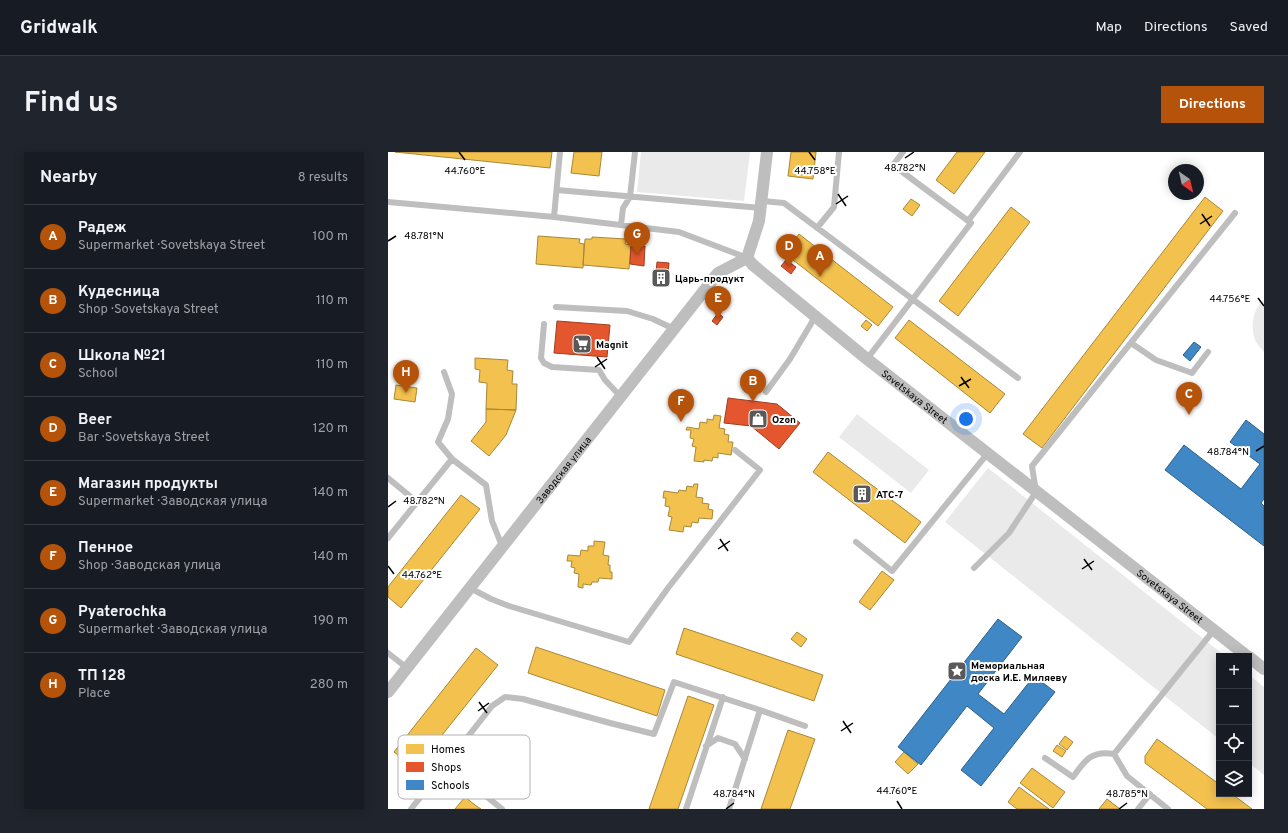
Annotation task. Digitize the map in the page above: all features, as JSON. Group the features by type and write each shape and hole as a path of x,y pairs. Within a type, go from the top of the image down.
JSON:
{"street":[{"path":"747,258 759,221 767,152"},
{"name":"Sovetskaya Street","path":"747,258 753,265 867,359 1243,653"},
{"name":"Заводская улица","path":"388,692 718,273 747,258"},
{"name":"Sovetskaya Street","path":"1252,660 1264,669"}],"lane":[{"path":"554,217 560,152"},
{"path":"621,225 623,208 630,197 635,152"},
{"path":"817,228 834,208 839,152"},
{"path":"867,359 971,223 893,165 903,152"},
{"path":"968,221 1020,152"},
{"path":"557,190 630,197 762,205 784,203 1018,378"},
{"path":"388,202 554,217 679,232 747,258"},
{"path":"974,568 1009,533 1036,492 1032,466 1235,213"},
{"path":"556,306 627,311 653,319 674,329"},
{"path":"766,392 790,359 815,317"},
{"path":"544,324 542,358 544,363 552,367 599,370 605,380 621,396"},
{"path":"1131,343 1156,360 1192,372 1208,352"},
{"path":"444,372 452,394 448,419 438,442 452,459 486,485 492,520 503,546"},
{"path":"470,588 509,606 629,642 668,588 760,470 735,450"},
{"path":"856,542 892,571 988,453"},
{"path":"388,538 452,459"},
{"path":"388,478 417,502"},
{"path":"1114,754 1214,630"},
{"path":"388,653 407,668"},
{"path":"470,735 492,706 505,697 523,699 654,734 674,682 805,726"},
{"path":"686,809 722,697"},
{"path":"729,809 760,710"},
{"path":"706,746 718,738 735,744 745,759"},
{"path":"1045,758 1073,776 1086,759 1103,752 1114,754 1127,776 1168,809"},
{"path":"1138,809 1150,794"},
{"path":"411,809 419,799"},
{"path":"490,799 502,809"}],"shaded area":[{"path":"641,152 750,152 744,201 637,192"},
{"path":"1264,300 1264,352 1254,337 1253,320 1257,309"},
{"path":"857,414 929,470 911,493 839,437"},
{"path":"988,468 1221,653 1216,653 1216,737 945,522"},
{"path":"1252,677 1264,687 1264,775 1252,765"}],"building: Homes":[{"path":"395,152 552,152 550,168"},
{"path":"574,152 602,152 599,176 571,173"},
{"path":"791,152 816,152 813,179 788,176"},
{"path":"957,152 985,152 954,194 936,180"},
{"path":"1205,197 1223,211 1042,448 1023,434"},
{"path":"911,199 920,205 912,216 903,209"},
{"path":"1011,207 1030,222 958,316 939,301"},
{"path":"799,234 893,307 878,326 784,253"},
{"path":"538,236 580,239 579,243 584,244 583,268 536,264"},
{"path":"592,237 626,239 625,244 631,245 629,269 583,265 585,239 592,239"},
{"path":"866,320 872,325 867,331 861,326"},
{"path":"909,320 1005,394 990,413 895,338"},
{"path":"475,358 508,360 507,370 513,371 512,384 517,384 516,410 486,409 487,383 479,382 480,370 475,369"},
{"path":"396,385 417,388 415,402 394,399"},
{"path":"486,409 516,410 506,435 489,456 471,441 486,422"},
{"path":"714,415 721,416 719,428 725,429 724,434 729,435 728,442 733,442 731,455 718,453 718,458 713,457 712,461 694,461 696,447 692,446 694,439 690,438 691,430 686,430 687,427 699,429 700,422 707,423 707,419 713,420"},
{"name":"АТС-7","path":"828,452 921,522 905,543 813,472"},
{"path":"694,484 698,484 696,497 703,498 702,503 709,504 708,509 713,510 712,519 699,518 698,523 692,522 691,527 684,526 683,532 669,530 672,517 668,516 670,507 665,506 666,498 663,498 664,491 678,493 679,490 686,491 687,486 693,487"},
{"path":"461,495 480,509 401,608 388,597 388,587"},
{"path":"594,541 605,542 603,555 609,556 608,565 610,565 610,572 612,572 612,579 599,578 598,582 592,582 591,585 583,584 583,588 578,587 579,574 574,573 575,568 571,567 572,561 567,561 568,555 580,556 581,550 588,551 588,546 594,546"},
{"path":"882,571 894,580 870,610 859,602"},
{"path":"684,628 823,675 814,701 676,654"},
{"path":"797,632 807,639 801,647 791,639"},
{"path":"536,647 665,690 657,716 528,673"},
{"path":"476,648 498,665 442,735 407,735"},
{"path":"688,696 714,705 678,809 649,809"},
{"path":"788,730 815,739 790,809 761,809"},
{"path":"1065,736 1073,742 1067,750 1059,744"},
{"path":"1157,739 1216,782 1216,797 1236,797 1252,809 1207,809 1145,763 1145,756"},
{"path":"1057,745 1066,751 1062,757 1053,751"},
{"path":"398,747 398,755 394,752"},
{"path":"904,752 918,764 908,774 895,762"},
{"path":"1032,768 1065,792 1053,808 1020,783"},
{"path":"1019,787 1049,809 1017,809 1008,802"},
{"path":"463,799 468,799 481,809 455,809"},
{"path":"1107,799 1120,809 1099,809"}],"building: Shops":[{"path":"631,245 645,246 644,266 630,264"},
{"path":"786,260 796,267 791,274 781,266"},
{"name":"Царь-продукт","path":"657,262 669,263 667,284 655,283"},
{"path":"718,313 723,317 717,325 712,321"},
{"name":"Magnit","path":"557,321 610,325 607,357 554,353"},
{"path":"728,398 777,404 800,423 779,449 751,426 724,423"}],"building: Schools":[{"path":"1194,342 1201,347 1190,361 1183,355"},
{"path":"1246,420 1264,434 1264,499 1261,503 1264,506 1264,546 1165,470 1184,445 1241,489 1260,464 1230,442"},
{"path":"998,619 1022,637 978,694 1004,714 1034,676 1055,692 981,786 961,770 994,728 967,706 921,765 898,747"}],"place":[{"name":"Pyaterochka","path":"637,255"},
{"name":"Beer","path":"789,267"},
{"name":"Радеж","path":"820,277"},
{"name":"Царь-продукт","path":"661,278"},
{"name":"Магазин продукты","path":"718,319"},
{"name":"Magnit","path":"582,344"},
{"name":"ТП 128","path":"406,393"},
{"name":"Кудесница","path":"753,402"},
{"name":"Школа №21","path":"1189,415"},
{"name":"Ozon","path":"758,419"},
{"name":"Пенное","path":"681,422"},
{"name":"АТС-7","path":"862,494"},
{"name":"Мемориальная доска И.Е. Миляеву","path":"957,671"}]}
